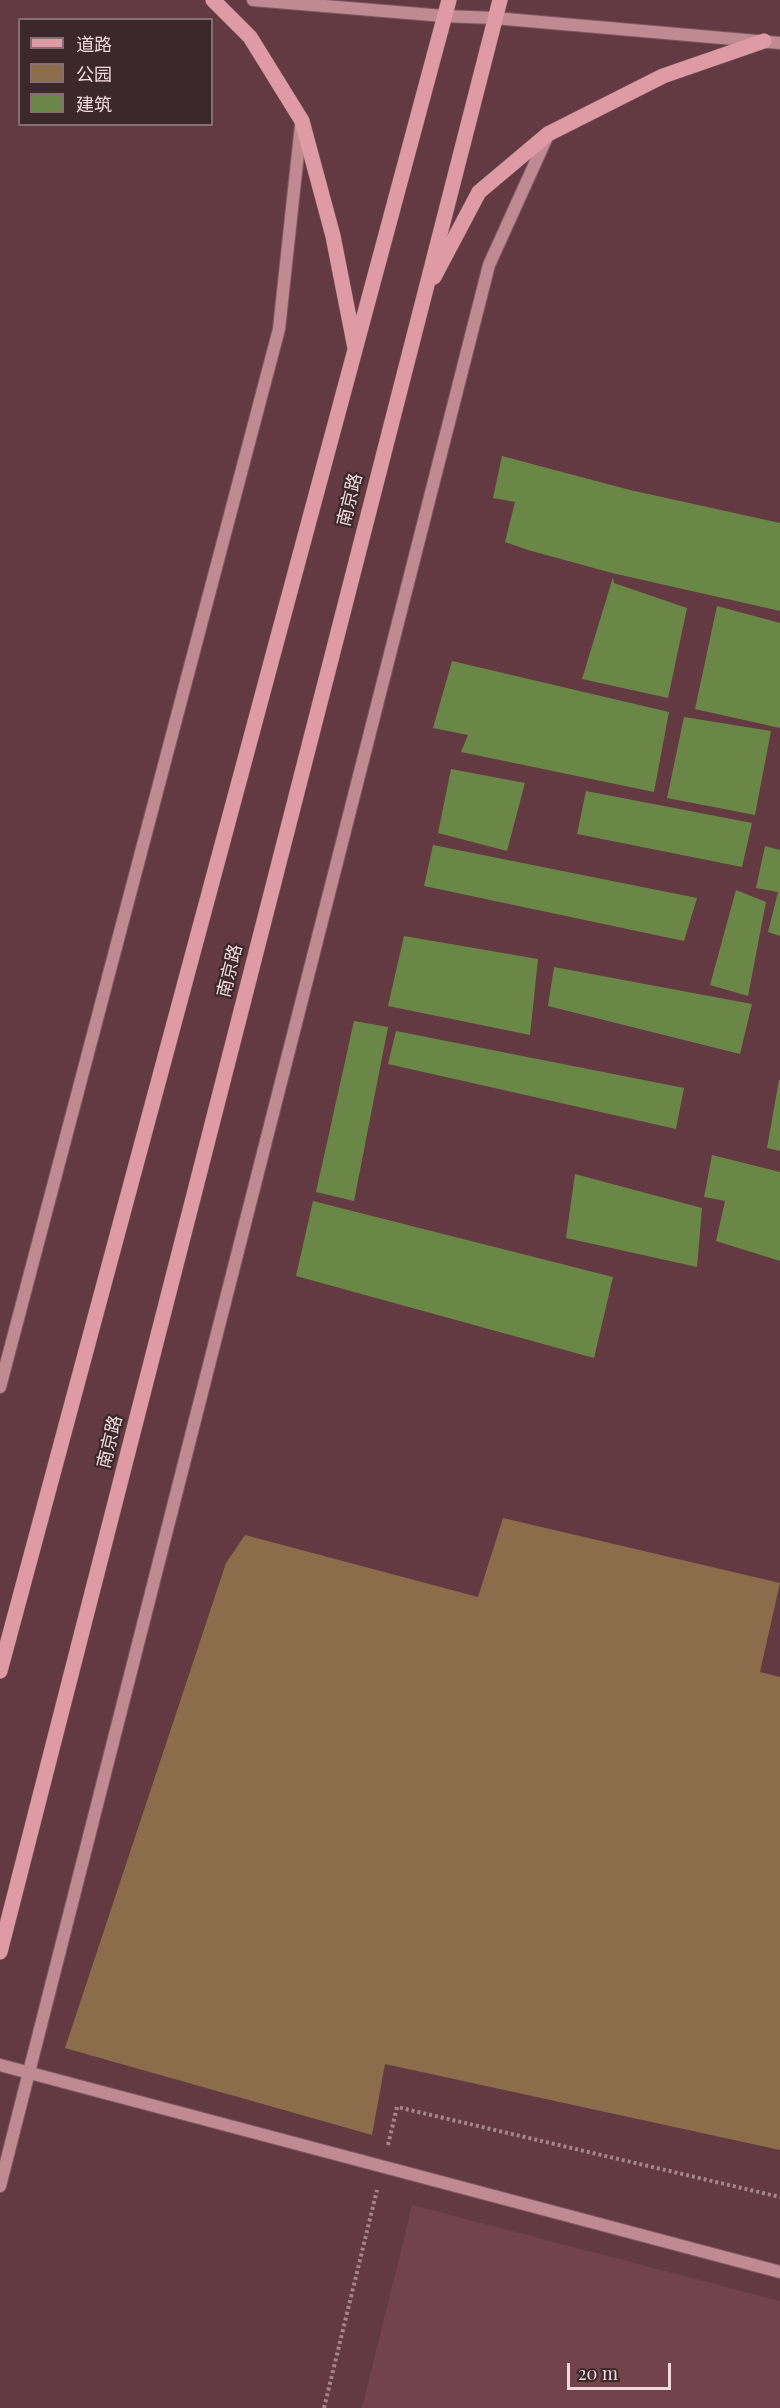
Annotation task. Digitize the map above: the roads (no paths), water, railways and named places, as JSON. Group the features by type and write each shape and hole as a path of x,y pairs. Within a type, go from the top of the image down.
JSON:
{"main road":[{"path":"213,0 250,37 302,121 333,236 356,353"},
{"name":"南京路","path":"0,1671 449,0"},
{"name":"南京路","path":"0,1952 500,0"},
{"path":"422,301 479,192 548,134 663,76 764,41"}],"street":[{"path":"253,0 780,43"},
{"path":"0,1387 279,329 302,121"},
{"path":"0,2186 489,266 548,134"},
{"path":"0,2065 780,2272"}]}
